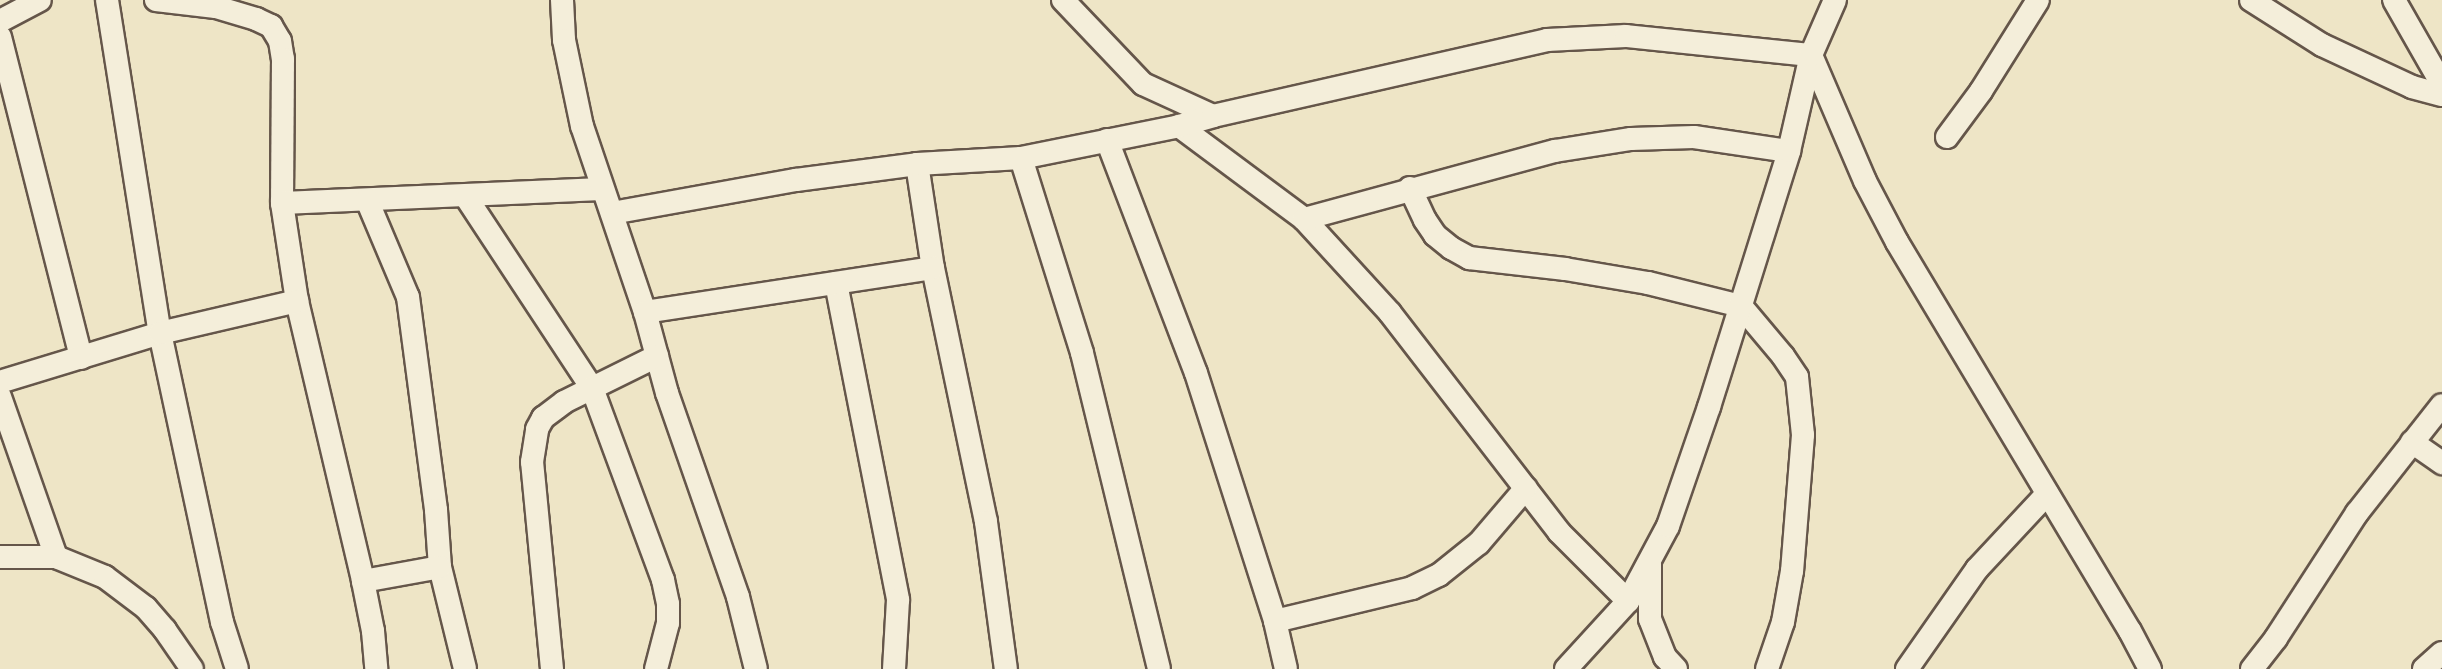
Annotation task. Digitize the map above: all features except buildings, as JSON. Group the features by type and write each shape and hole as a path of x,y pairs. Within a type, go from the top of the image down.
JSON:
{"street":[{"path":"0,21 40,0"},
{"path":"107,0 160,333 222,622 237,669"},
{"path":"156,0 216,7 256,19 271,26 280,41 283,59 282,203 297,301 363,581 373,631 376,669"},
{"path":"562,0 564,40 582,126 645,312 667,393 738,597 756,669"},
{"path":"1063,0 1143,84 1213,116"},
{"path":"1566,669 1628,601 1650,564 1668,526 1741,306 1789,151 1811,55 1835,0"},
{"path":"1947,137 1992,74 2038,0"},
{"path":"2251,0 2322,45 2412,87 2442,95"},
{"path":"2394,0 2442,84"},
{"path":"612,213 796,180 917,164 1021,158 1179,126 1213,116 1547,40 1626,36 1811,55"},
{"path":"0,37 81,358"},
{"path":"1811,55 1865,181 1897,242 2130,631 2150,669"},
{"path":"1179,126 1304,219 1390,313 1560,532 1628,601"},
{"path":"1304,219 1410,188 1555,151 1631,139 1695,137 1789,151"},
{"path":"1107,140 1196,373 1275,621 1286,669"},
{"path":"1021,158 1082,353 1159,669"},
{"path":"917,164 933,267 986,522 1006,669"},
{"path":"1410,188 1435,235 1451,248 1469,258 1566,269 1636,281 1741,306 1783,356 1797,377 1803,435 1792,571 1783,622 1767,669"},
{"path":"282,203 466,197 602,189"},
{"path":"466,197 592,388 667,596 668,623 656,669"},
{"path":"367,200 404,282 409,304 436,510 440,567 465,669"},
{"path":"645,312 933,267"},
{"path":"836,283 898,600 894,669"},
{"path":"0,382 160,333 297,301"},
{"path":"552,669 533,447 537,429 543,418 564,402 657,356"},
{"path":"0,397 7,432 56,557"},
{"path":"2252,669 2276,638 2357,513 2442,405"},
{"path":"2412,442 2442,464"},
{"path":"1275,621 1402,591 1439,575 1479,543 1526,488"},
{"path":"1907,669 1977,570 2047,494"},
{"path":"0,557 56,557 105,577 146,608 165,630 192,669"},
{"path":"1650,564 1650,619 1665,657 1676,669"},
{"path":"363,581 440,567"},
{"path":"2424,669 2442,653"}]}
